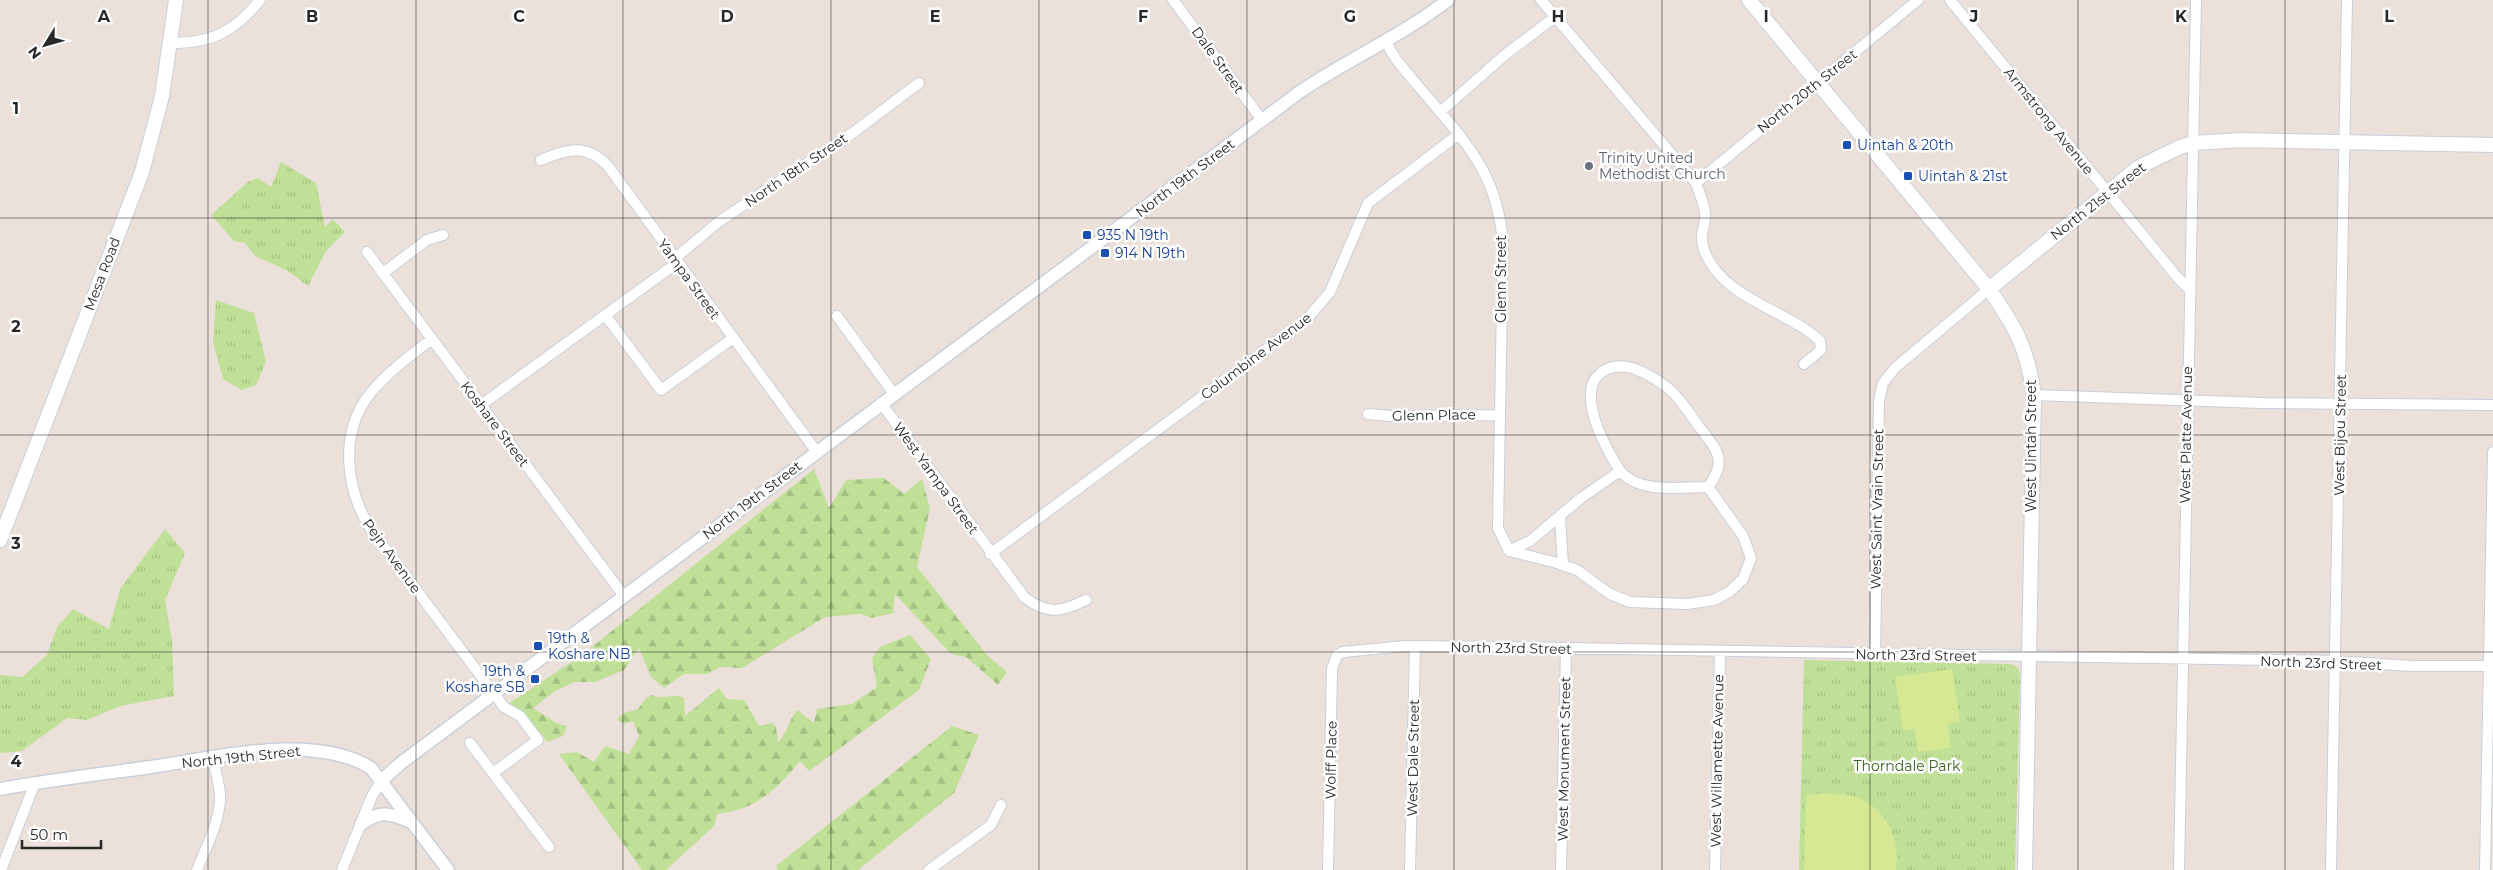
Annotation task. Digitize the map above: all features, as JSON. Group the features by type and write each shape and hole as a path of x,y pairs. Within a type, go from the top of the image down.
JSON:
{"main road":[{"name":"Mesa Road","path":"0,540 141,173 156,120 176,0"},
{"name":"West Uintah Street","path":"1749,0 1989,289 2009,319 2026,352 2034,395 2025,870"},
{"name":"North 21st Street","path":"1989,289 2139,167 2165,153 2194,143 2241,140 2493,146"}],"street":[{"path":"170,43 198,42 219,35 238,23 260,0"},
{"name":"Dale Street","path":"1173,0 1262,120"},
{"name":"North 19th Street","path":"0,789 276,751 331,753 358,760 371,768 382,780 401,763 1262,120 1332,70 1386,40 1448,0"},
{"path":"1541,0 1696,183 1705,211 1701,235 1710,260 1725,279 1739,292 1820,341 1821,350 1804,364"},
{"name":"North 20th Street","path":"1696,183 1918,0"},
{"name":"Armstrong Avenue","path":"1950,0 2188,288"},
{"name":"West Platte Avenue","path":"2178,870 2188,288 2194,143 2196,0"},
{"name":"West Bijou Street","path":"2331,870 2341,402 2346,0"},
{"path":"1440,112 1506,54 1556,17"},
{"name":"Glenn Street","path":"1386,40 1397,60 1459,134 1486,175 1500,216 1502,245 1498,528 1509,551"},
{"name":"North 18th Street","path":"481,405 676,261 721,220 854,132 920,83"},
{"name":"Columbine Avenue","path":"990,554 1317,310 1330,292 1368,203 1459,134"},
{"name":"Yampa Street","path":"541,160 563,150 574,149 592,154 603,161 816,452"},
{"path":"383,273 427,240 443,235"},
{"name":"Koshare Street","path":"367,252 624,596"},
{"name":"North 21st Street","path":"1895,368 1989,289"},
{"path":"605,315 660,390 732,339"},
{"path":"837,316 894,394"},
{"name":"Pejn Avenue","path":"432,339 398,365 368,396 355,425 350,442 351,481 356,502 370,528 504,707 520,716 538,740 494,773"},
{"path":"1618,366 1633,368 1669,389 1714,447 1720,464 1716,478 1708,488 1650,487 1629,479 1620,471 1597,424 1590,392 1598,375 1607,368 1618,366"},
{"name":"West Saint Vrain Street","path":"1875,655 1879,401 1883,383 1895,368"},
{"path":"2034,395 2187,400 2493,405"},
{"name":"West Yampa Street","path":"882,403 1018,591 1034,605 1045,609 1064,611 1086,600"},
{"name":"Glenn Place","path":"1368,414 1500,415"},
{"path":"2485,870 2491,666 2493,452"},
{"path":"1509,551 1530,541 1560,518 1581,498 1620,471"},
{"path":"1509,551 1563,564 1582,573 1610,594 1630,602 1698,603 1723,596 1743,579 1751,558 1743,536 1708,488"},
{"path":"1560,518 1563,564"},
{"name":"North 23rd Street","path":"1340,653 1415,646 2334,661 2412,666 2491,666"},
{"name":"West Dale Street","path":"1410,870 1415,646"},
{"name":"West Monument Street","path":"1561,870 1566,649"},
{"name":"West Willamette Avenue","path":"1715,870 1720,652"},
{"name":"Wolff Place","path":"1328,870 1332,669 1334,659 1340,653"},
{"path":"470,743 549,847"},
{"path":"196,870 220,806 220,794 213,759"},
{"path":"342,870 372,796 382,780 448,870"},
{"path":"1,870 35,783"},
{"path":"929,870 991,825 1001,806"},
{"path":"361,824 380,814 394,816 411,822"}],"green space":[{"path":"281,162 316,183 325,227 333,219 345,232 326,251 308,286 288,271 255,256 245,243 234,241 211,215 248,182 258,178 271,187"},
{"path":"216,300 254,313 266,362 256,385 242,390 223,379 213,342"},
{"path":"814,469 829,508 846,480 884,478 904,494 922,479 930,508 917,567 987,655 1007,672 998,685 966,657 951,654 895,594 893,613 872,618 860,614 825,617 742,668 720,667 707,674 684,674 664,688 651,677 639,648 624,670 595,682 575,682 555,691 533,708 556,723 567,726 563,736 547,742 525,714 508,704 582,655"},
{"path":"165,529 185,553 165,600 172,641 174,696 120,706 87,720 67,718 22,751 0,753 0,675 22,677 47,655 57,627 73,609 109,629 120,589"},
{"path":"910,635 931,659 919,690 809,771 800,761 764,797 743,808 717,814 714,826 666,870 642,870 559,754 577,752 594,762 605,746 629,754 639,736 633,721 624,724 617,719 624,713 638,709 645,699 652,695 660,697 676,696 684,698 685,716 719,688 727,699 744,700 759,726 772,723 776,727 778,742 784,735 797,710 814,723 817,709 852,704 877,687 872,658 880,647"},
{"name":"Thorndale Park","path":"1804,660 2011,664 2017,667 2020,676 2015,870 1799,870"},
{"path":"1952,669 1960,722 1948,724 1951,748 1918,752 1915,729 1903,730 1895,677"},
{"path":"952,726 979,735 954,793 858,870 778,870 776,866"},
{"path":"1822,793 1853,796 1864,800 1882,815 1893,835 1897,858 1896,870 1804,870 1806,796"}],"place":[{"name":"Uintah & 20th","path":"1847,145"},
{"name":"Trinity United Methodist Church","path":"1589,166"},
{"name":"Uintah & 21st","path":"1908,176"},
{"name":"935 N 19th","path":"1087,235"},
{"name":"914 N 19th","path":"1105,253"},
{"name":"19th & Koshare NB","path":"538,646"},
{"name":"19th & Koshare SB","path":"535,679"}]}
